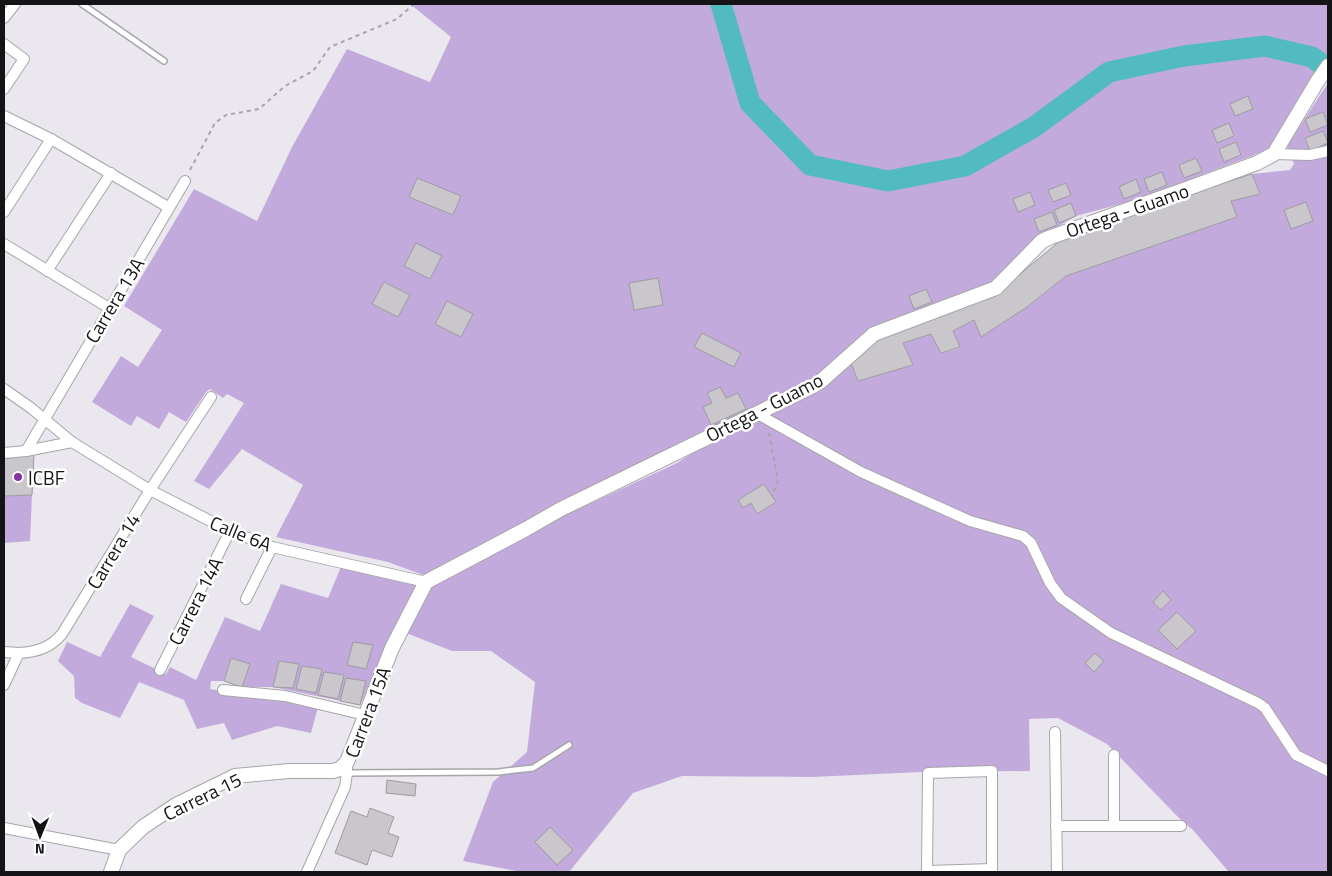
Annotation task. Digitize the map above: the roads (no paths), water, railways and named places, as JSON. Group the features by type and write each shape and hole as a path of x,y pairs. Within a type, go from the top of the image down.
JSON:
{"street":[{"path":"4,18 14,4"},
{"path":"4,44 24,59 4,89"},
{"path":"1328,66 1316,82 1274,154 1310,155 1328,151"},
{"path":"4,116 52,139 168,207"},
{"path":"4,212 52,139"},
{"name":"Ortega - Guamo","path":"426,582 526,530 561,509 761,415 821,381 874,334 996,288 1042,241 1257,163 1274,154"},
{"path":"47,271 112,173"},
{"name":"Carrera 13A","path":"26,451 184,182"},
{"path":"4,244 109,308"},
{"name":"Calle 6A","path":"4,389 72,442 150,490 230,532 272,546 426,582"},
{"name":"Carrera 14","path":"4,652 19,653 42,649 54,643 62,634 150,490 210,397"},
{"path":"761,415 861,472 970,521 1023,536 1031,543 1050,583 1061,598 1111,634 1258,703 1265,708 1296,755 1328,771"},
{"path":"4,453 26,451 72,442"},
{"name":"Carrera 14A","path":"160,670 230,532"},
{"path":"246,599 272,546"},
{"name":"Carrera 15A","path":"307,872 345,787 347,767 365,715 392,648 426,582"},
{"path":"4,685 19,653"},
{"path":"223,690 285,696 365,715"},
{"path":"1055,732 1057,872"},
{"path":"1114,756 1114,826"},
{"name":"Carrera 15","path":"111,872 119,850 144,827 176,805 235,776 289,771 332,771 347,767"},
{"path":"992,771 992,871 927,872 928,773 992,771"},
{"path":"1056,826 1182,826"},
{"path":"4,828 119,850"}],"lane":[{"path":"82,4 164,61"},
{"path":"347,767 498,772 533,768 569,745"}],"waterway":[{"path":"721,4 750,103 810,165 888,181 965,166 1034,127 1109,72 1184,56 1265,46 1312,57 1328,69"}],"place":[{"name":"ICBF","path":"18,477"}]}
